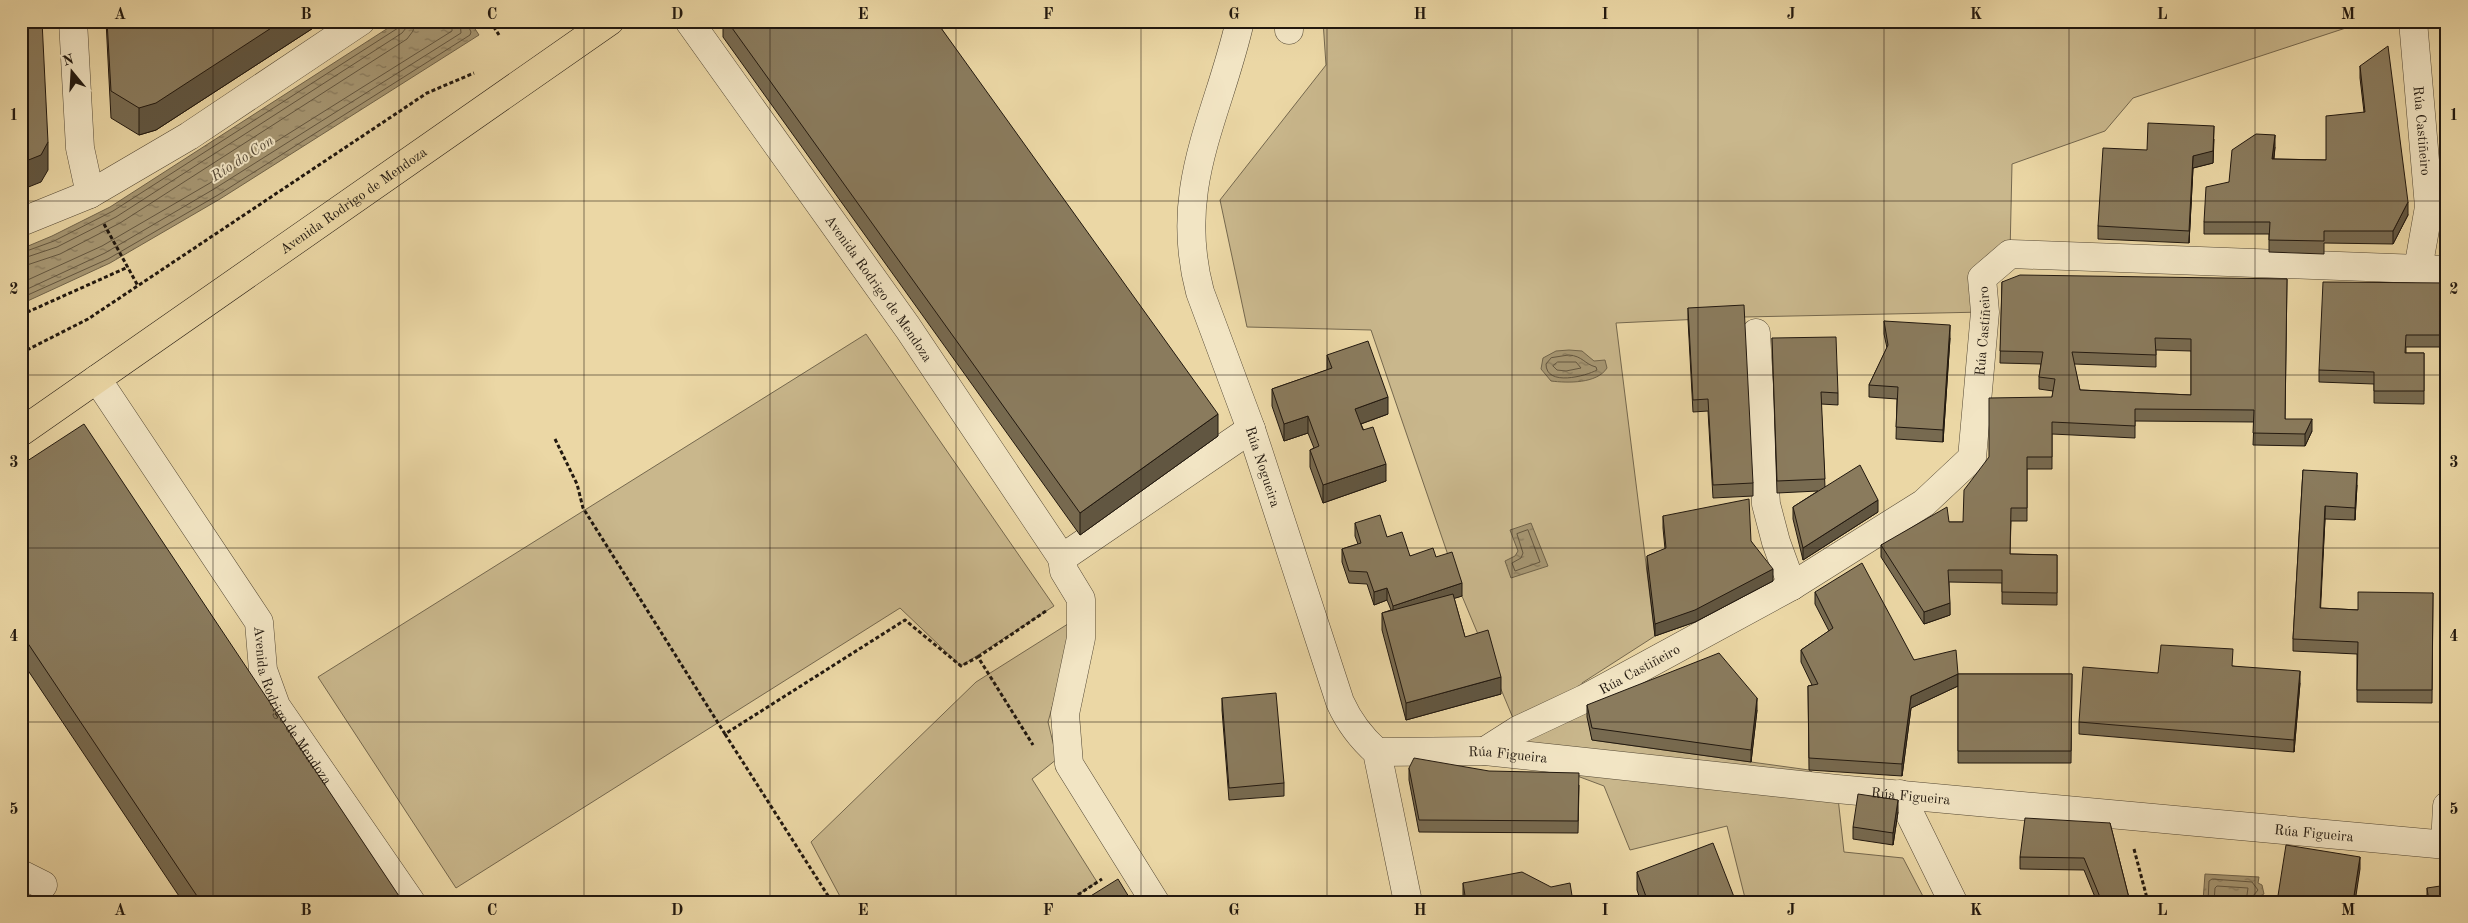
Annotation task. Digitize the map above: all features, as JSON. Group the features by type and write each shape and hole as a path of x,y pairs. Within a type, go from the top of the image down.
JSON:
{"main road":[{"name":"Avenida Rodrigo de Mendoza","path":"21,432 610,21"}],"street":[{"path":"74,21 80,148 95,205"},
{"path":"21,222 95,205 189,136 361,21"},
{"name":"Avenida Rodrigo de Mendoza","path":"689,21 908,328 1062,558 1064,571 1081,600 1081,638 1065,714 1069,764 1155,902"},
{"name":"Rúa Nogueira","path":"1240,21 1204,139 1194,183 1190,244 1200,292 1251,429 1340,702 1349,722 1363,740 1377,752"},
{"name":"Rúa Castiñeiro","path":"2413,21 2429,207 2418,269"},
{"name":"Rúa Castiñeiro","path":"1484,751 1518,730 1584,700 1792,586 1924,503 1972,458 1985,312 1982,278 2010,254 2447,270"},
{"path":"1756,333 1766,504 1776,542 1792,586"},
{"name":"Avenida Rodrigo de Mendoza","path":"97,379 259,622 263,670 276,706 411,902"},
{"path":"1062,558 1251,429"},
{"name":"Rúa Figueira","path":"1377,752 1484,751 1900,794 2446,845 2447,806"},
{"path":"1377,752 1408,902"},
{"path":"1900,794 1953,902"}],"path":[{"path":"490,21 499,35"},
{"path":"21,353 76,326 427,93 476,72"},
{"path":"95,205 138,286"},
{"path":"21,315 128,267"},
{"path":"554,439 577,484 584,508 832,902"},
{"path":"725,734 905,620 961,666 978,657 1054,606"},
{"path":"978,657 1034,748"},
{"path":"2125,815 2148,902"},
{"path":"1067,902 1104,878"}],"shaded area":[{"path":"1323,21 2367,21 2133,98 2105,131 2012,164 2010,254 1983,278 1985,312 1744,317 1616,323 1655,636 1582,683 1592,740 1809,770 1837,789 1844,852 1903,858 1926,902 1746,902 1727,826 1630,850 1604,786 1521,755 1518,730 1462,596 1371,330 1247,327 1220,200 1326,65"},
{"path":"866,334 1054,606 961,666 900,608 456,888 318,677"},
{"path":"1071,622 1057,690 1048,722 1057,759 1032,779 1097,882 1067,902 843,902 811,842 976,682"}],"water":[{"name":"Río do Con","path":"399,21 470,21 479,35 220,199 110,263 21,304 21,249 110,207"},
{"path":"1556,351 1582,351 1594,361 1605,360 1607,368 1589,380 1573,382 1551,381 1541,369 1543,358"},
{"path":"1531,523 1548,566 1511,578 1505,561 1515,556 1518,551 1510,530"},
{"path":"2205,874 2259,877 2258,883 2262,885 2264,894 2258,897 2257,902 2203,901"}],"building":[{"path":"21,21 42,21 48,142 41,155 21,163"},
{"path":"107,21 282,21 156,103 139,108 111,91"},
{"path":"727,21 936,21 1218,414 1080,513"},
{"path":"2388,46 2408,202 2393,231 2324,231 2324,241 2269,240 2270,222 2204,222 2206,187 2229,182 2232,150 2256,134 2275,135 2272,159 2326,160 2326,116 2365,112 2360,66"},
{"path":"2148,123 2214,126 2213,151 2193,156 2189,231 2098,226 2103,148 2147,150"},
{"path":"2020,275 2287,279 2285,419 2312,419 2305,434 2253,433 2254,410 2135,409 2135,426 2052,422 2052,457 2027,457 2027,508 2011,508 2010,554 2057,555 2057,593 2002,592 2002,570 1948,570 1950,603 1924,612 1881,545 1947,507 1949,522 1963,522 1964,490 1989,457 1989,398 2052,397 2055,379 2039,377 2043,352 2000,351 2002,282","holes":["2155,338 2191,339 2191,395 2080,390 2072,352 2156,355"]},
{"path":"2323,282 2447,283 2446,335 2406,335 2405,353 2424,353 2424,391 2374,391 2374,372 2319,370"},
{"path":"1744,305 1753,483 1713,485 1708,399 1693,400 1688,308"},
{"path":"1884,321 1950,325 1943,430 1896,427 1898,387 1869,385 1888,345"},
{"path":"1836,337 1838,393 1821,392 1825,479 1777,481 1772,338"},
{"path":"1368,341 1388,397 1355,409 1363,430 1373,427 1386,464 1323,485 1310,450 1319,446 1308,416 1284,424 1272,389 1332,368 1327,355"},
{"path":"84,424 403,902 201,902 21,633 21,465"},
{"path":"1860,465 1878,500 1803,548 1793,507"},
{"path":"2303,470 2357,473 2355,508 2325,506 2320,608 2358,610 2358,592 2433,593 2432,690 2357,690 2358,642 2293,639"},
{"path":"1749,499 1751,541 1773,569 1695,610 1655,624 1647,556 1666,548 1663,516"},
{"path":"1380,515 1387,537 1402,532 1410,556 1433,548 1436,557 1452,552 1462,583 1393,606 1387,588 1374,592 1367,572 1349,571 1342,549 1361,543 1355,523"},
{"path":"1862,563 1914,660 1956,650 1958,674 1911,696 1902,764 1809,758 1808,686 1818,684 1801,650 1833,628 1815,592"},
{"path":"1453,594 1465,637 1488,630 1501,677 1406,703 1382,613"},
{"path":"2161,645 2233,649 2232,666 2300,671 2294,740 2079,722 2083,667 2158,673"},
{"path":"1719,653 1757,698 1751,750 1592,728 1587,705"},
{"path":"1958,674 2072,674 2071,751 1958,751"},
{"path":"1276,693 1284,783 1229,788 1222,698"},
{"path":"1414,758 1489,771 1579,773 1578,821 1419,820 1409,768"},
{"path":"1858,794 1898,800 1893,833 1853,827"},
{"path":"2025,818 2110,823 2130,902 2102,902 2084,858 2020,857"},
{"path":"1713,843 1736,902 1648,902 1637,872"},
{"path":"2286,845 2360,857 2353,902 2277,902"},
{"path":"1522,872 1551,887 1570,883 1573,902 1466,902 1463,883"},
{"path":"1118,879 1132,902 1081,902"},
{"path":"2447,885 2447,902 2429,902 2427,888"}]}
